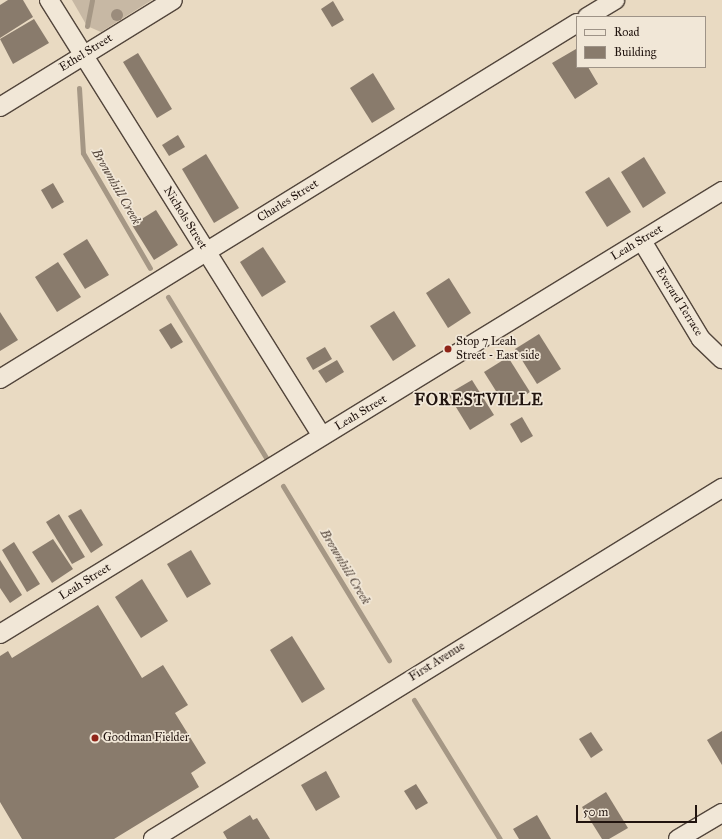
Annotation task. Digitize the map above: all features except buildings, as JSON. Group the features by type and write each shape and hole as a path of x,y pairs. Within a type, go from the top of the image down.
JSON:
{"street":[{"name":"Nichols Street","path":"48,0 322,436"},
{"name":"Ethel Street","path":"0,107 173,0"},
{"path":"589,16 615,0"},
{"name":"Charles Street","path":"0,379 576,24"},
{"name":"Leah Street","path":"0,634 722,192"},
{"name":"Everard Terrace","path":"642,241 701,339 722,359"},
{"name":"First Avenue","path":"153,839 722,488"},
{"path":"678,839 722,813"}],"shaded area":[{"path":"72,0 152,0 101,32 87,26"}],"waterway":[{"name":"Brownhill Creek","path":"87,26 92,0"},
{"name":"Brownhill Creek","path":"79,88 83,153 150,268"},
{"name":"Brownhill Creek","path":"168,297 268,461"},
{"name":"Brownhill Creek","path":"283,486 389,660"},
{"name":"Brownhill Creek","path":"414,700 500,839"}],"place":[{"name":"Stop 7 Leah Street - East side","path":"448,349"},
{"name":"Goodman Fielder","path":"95,738"}],"district":[{"name":"FORESTVILLE","path":"479,400"}]}
